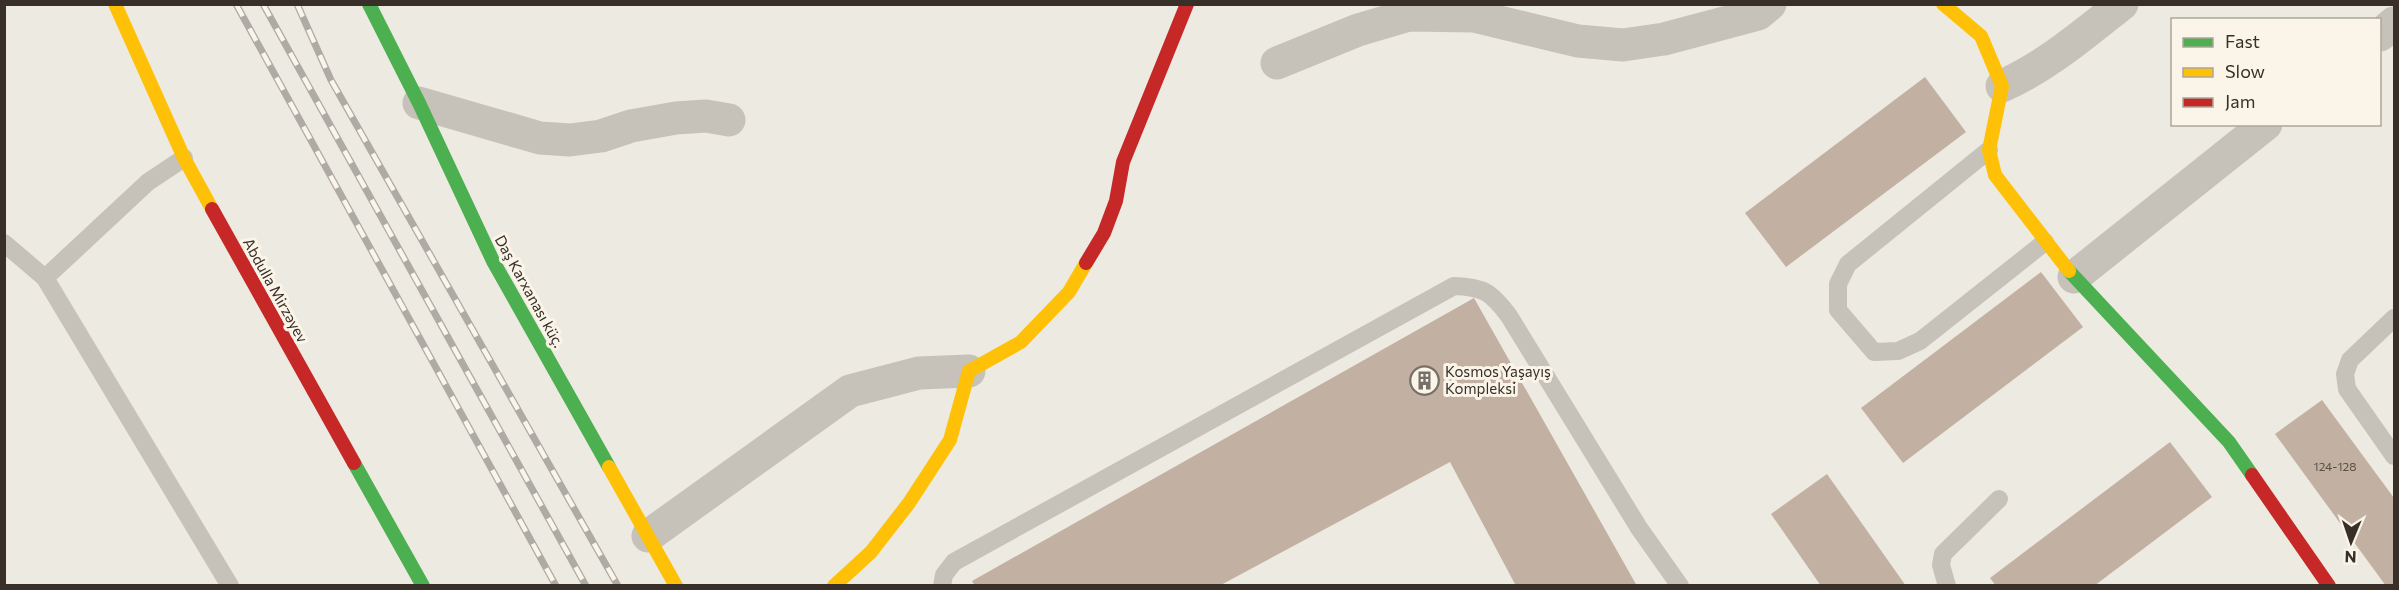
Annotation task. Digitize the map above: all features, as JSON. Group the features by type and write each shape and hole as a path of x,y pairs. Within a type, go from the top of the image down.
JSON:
{"street":[{"name":"Abdulla Mirzəyev","path":"115,4 184,158 423,585"},
{"name":"Daş Karxanası küç.","path":"369,4 419,103 493,261 676,585"},
{"path":"648,536 850,391 919,373 969,370 1021,342 1069,292 1104,233 1116,201 1123,162 1187,4"},
{"path":"1277,63 1358,30 1409,15 1474,16 1578,41 1623,45 1664,39 1758,14 1770,4"},
{"path":"1943,4 1981,36 2002,86 1989,150 1995,175 2074,277 2229,442 2329,585"},
{"path":"2002,86 2025,76 2054,57 2122,4"},
{"path":"2381,33 2394,23"},
{"path":"419,103 540,138 570,140 601,136 631,126 676,118 706,116 729,120"},
{"path":"2074,277 2263,126"},
{"path":"834,585 871,552 909,503 950,440 969,370"}],"lane":[{"path":"1989,150 1848,264 1838,284 1838,310 1874,352 1898,351 1920,341 2045,242"},
{"path":"45,278 148,182 184,158"},
{"path":"4,243 45,278 230,585"},
{"path":"942,585 945,575 954,562 1454,286 1474,286 1495,297 1509,316 1639,528 1680,585"},
{"path":"2394,318 2350,360 2344,374 2347,389 2394,456"},
{"path":"1947,585 1941,565 1943,554 1999,499"}],"building":[{"path":"1925,77 1966,132 1786,267 1745,213"},
{"path":"2041,272 2083,327 1903,463 1861,408"},
{"name":"Kosmos Yaşayış Kompleksi","path":"1474,298 1637,586 1516,586 1450,462 1219,586 975,586 972,581"},
{"path":"2322,400 2394,498 2394,586 2386,586 2275,434"},
{"path":"2170,442 2212,497 2094,586 1996,586 1990,578"},
{"path":"1827,474 1906,586 1821,586 1771,514"}],"railway":[{"path":"236,4 556,586"},
{"path":"263,4 586,586"},
{"path":"297,4 331,80 618,586"}],"traffic: fast":[{"path":"369,4 419,103 493,261 609,467"},
{"path":"2069,271 2229,442 2252,475"},
{"path":"354,463 423,586"}],"traffic: slow":[{"path":"115,4 184,158 212,209"},
{"path":"1943,4 1981,36 2002,86 1989,150 1995,175 2069,271"},
{"path":"834,586 871,552 909,503 950,440 969,371 1021,342 1069,292 1086,263"},
{"path":"609,467 676,586"}],"traffic: jam":[{"path":"1086,263 1104,233 1116,201 1123,162 1187,4"},
{"path":"212,209 354,463"},
{"path":"2252,475 2329,586"}],"place":[{"name":"Kosmos Yaşayış Kompleksi","path":"1424,380"}]}
